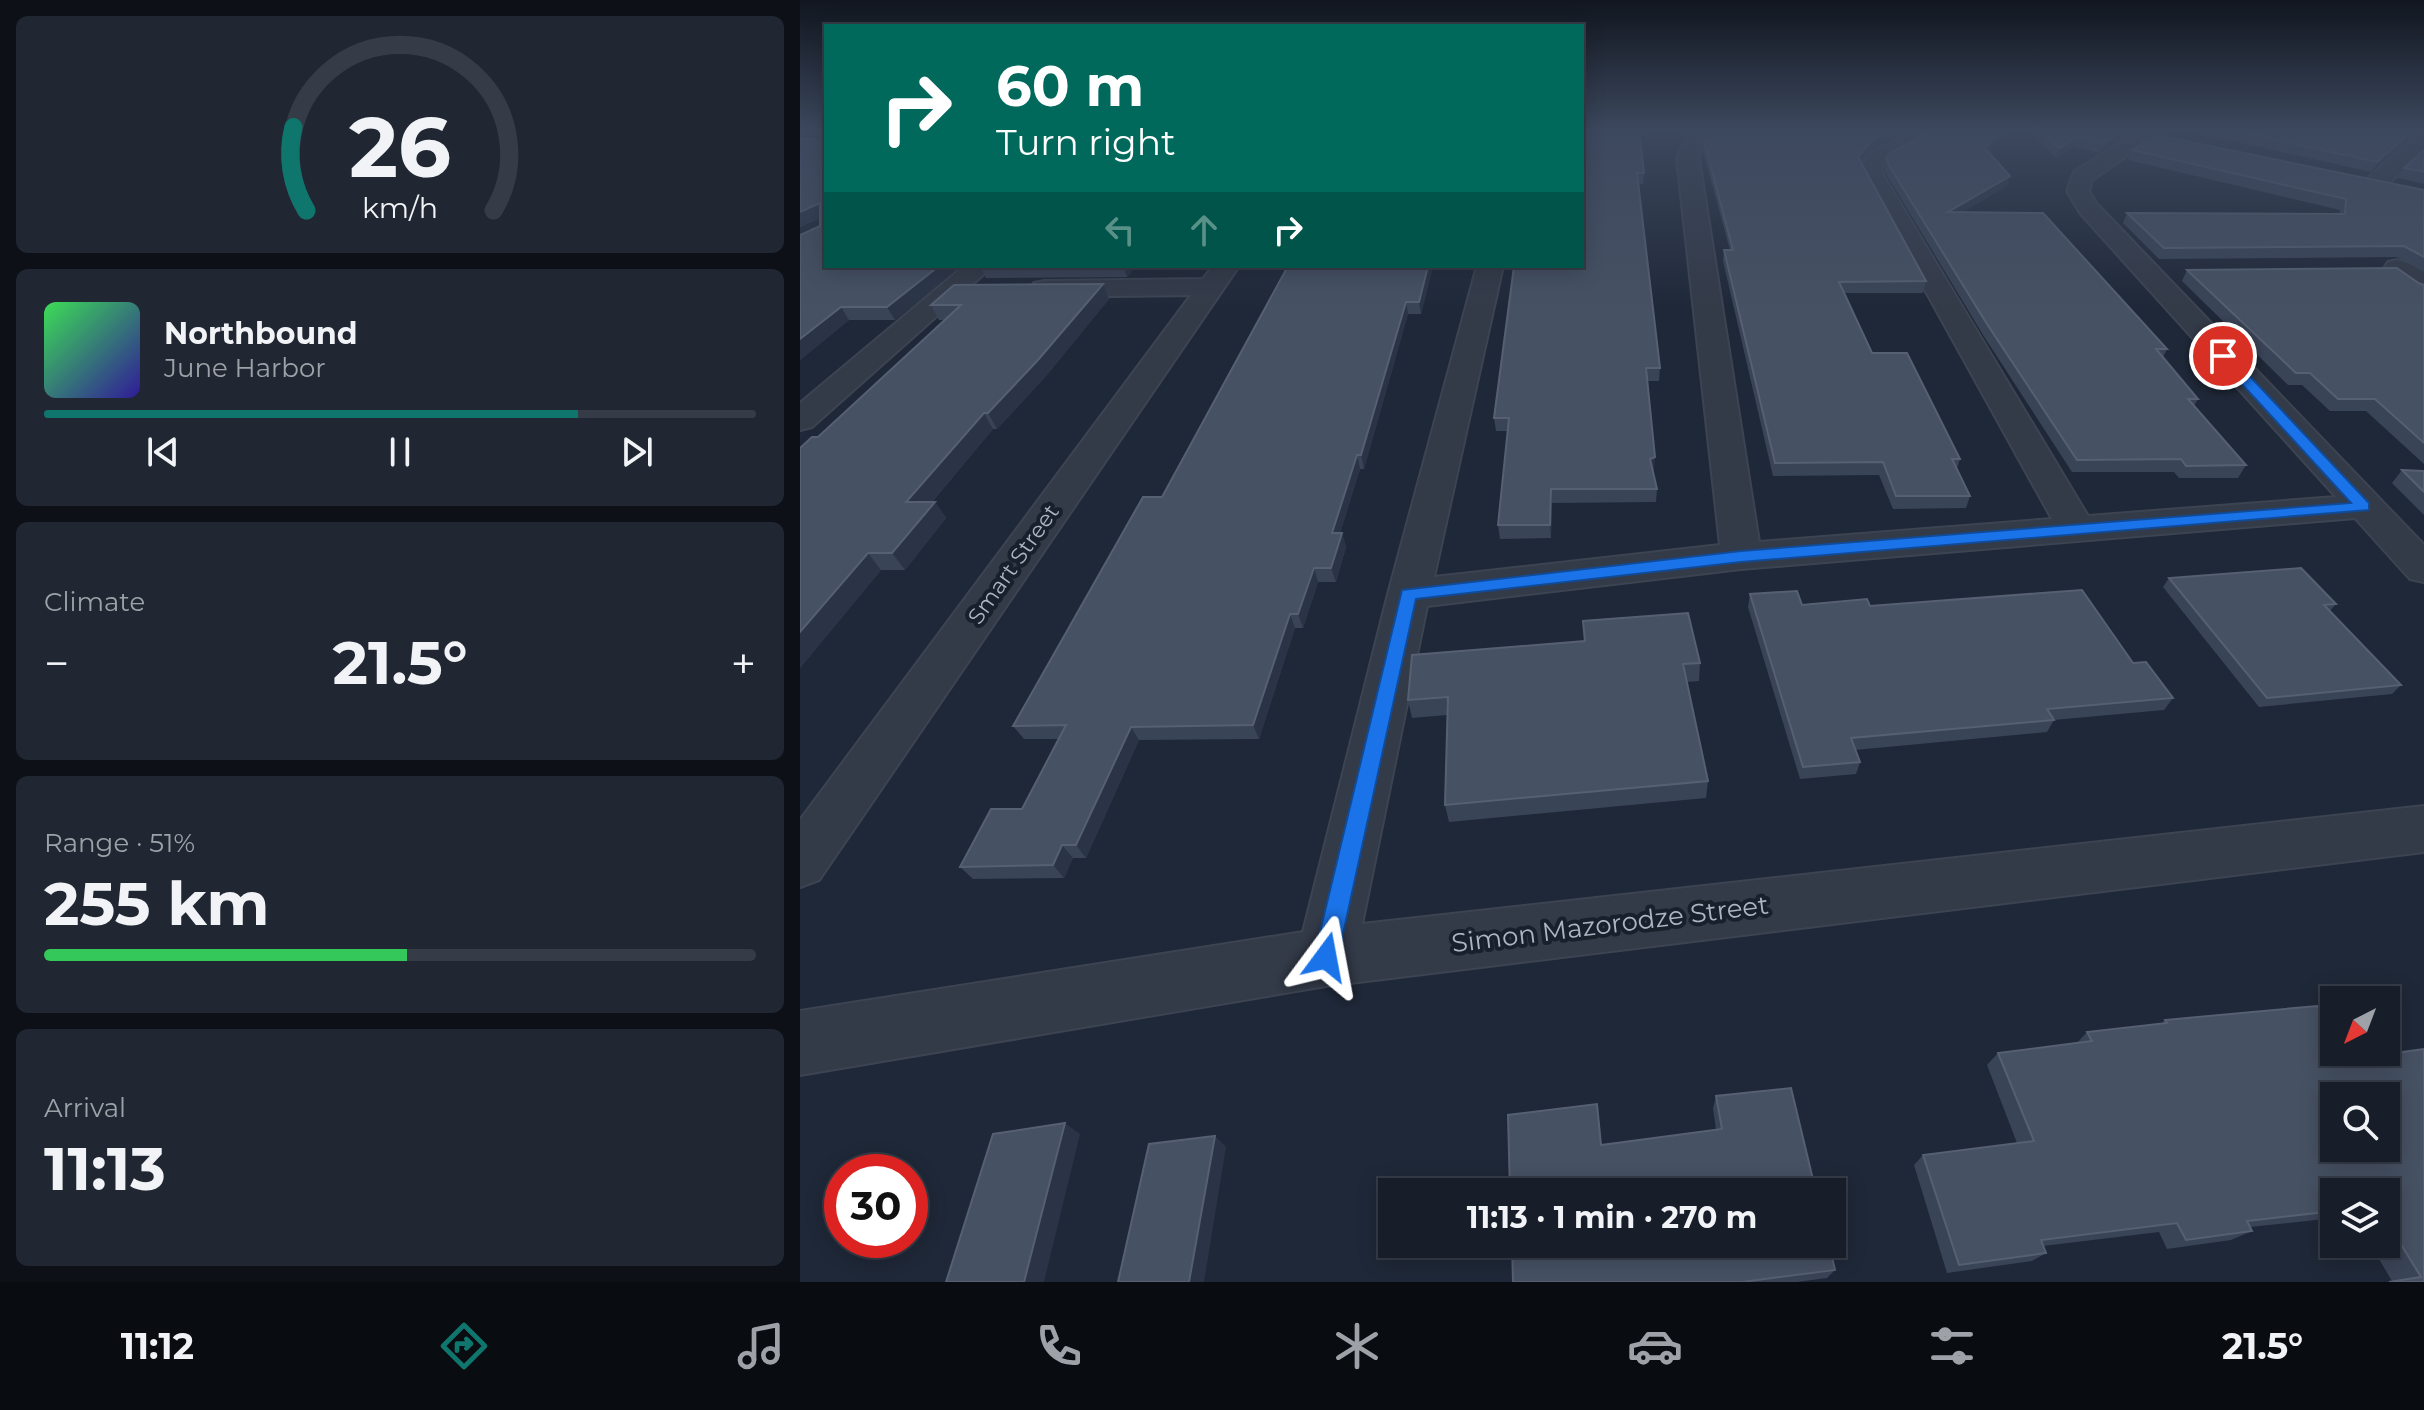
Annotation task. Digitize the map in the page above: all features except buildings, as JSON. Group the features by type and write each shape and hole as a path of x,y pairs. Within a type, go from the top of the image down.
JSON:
{"street":[{"path":"1692,189 1741,556"},
{"path":"1880,189 2078,531"},
{"path":"2079,189 2088,208 2143,270 2424,569"},
{"path":"1326,957 1409,594 1490,268"},
{"path":"2365,269 2397,268 2424,275"},
{"path":"2397,268 2424,287"},
{"path":"2143,270 2175,270"},
{"path":"800,420 952,289 997,281 1218,277"},
{"name":"Smart Street","path":"800,863 1218,277"},
{"path":"800,392 833,392"},
{"path":"1409,594 1741,556 2363,506"},
{"name":"Simon Mazorodze Street","path":"800,1043 1326,957 2424,829"}],"route":[{"path":"1326,957 1409,594 1741,556 2363,506 2223,356"}]}
